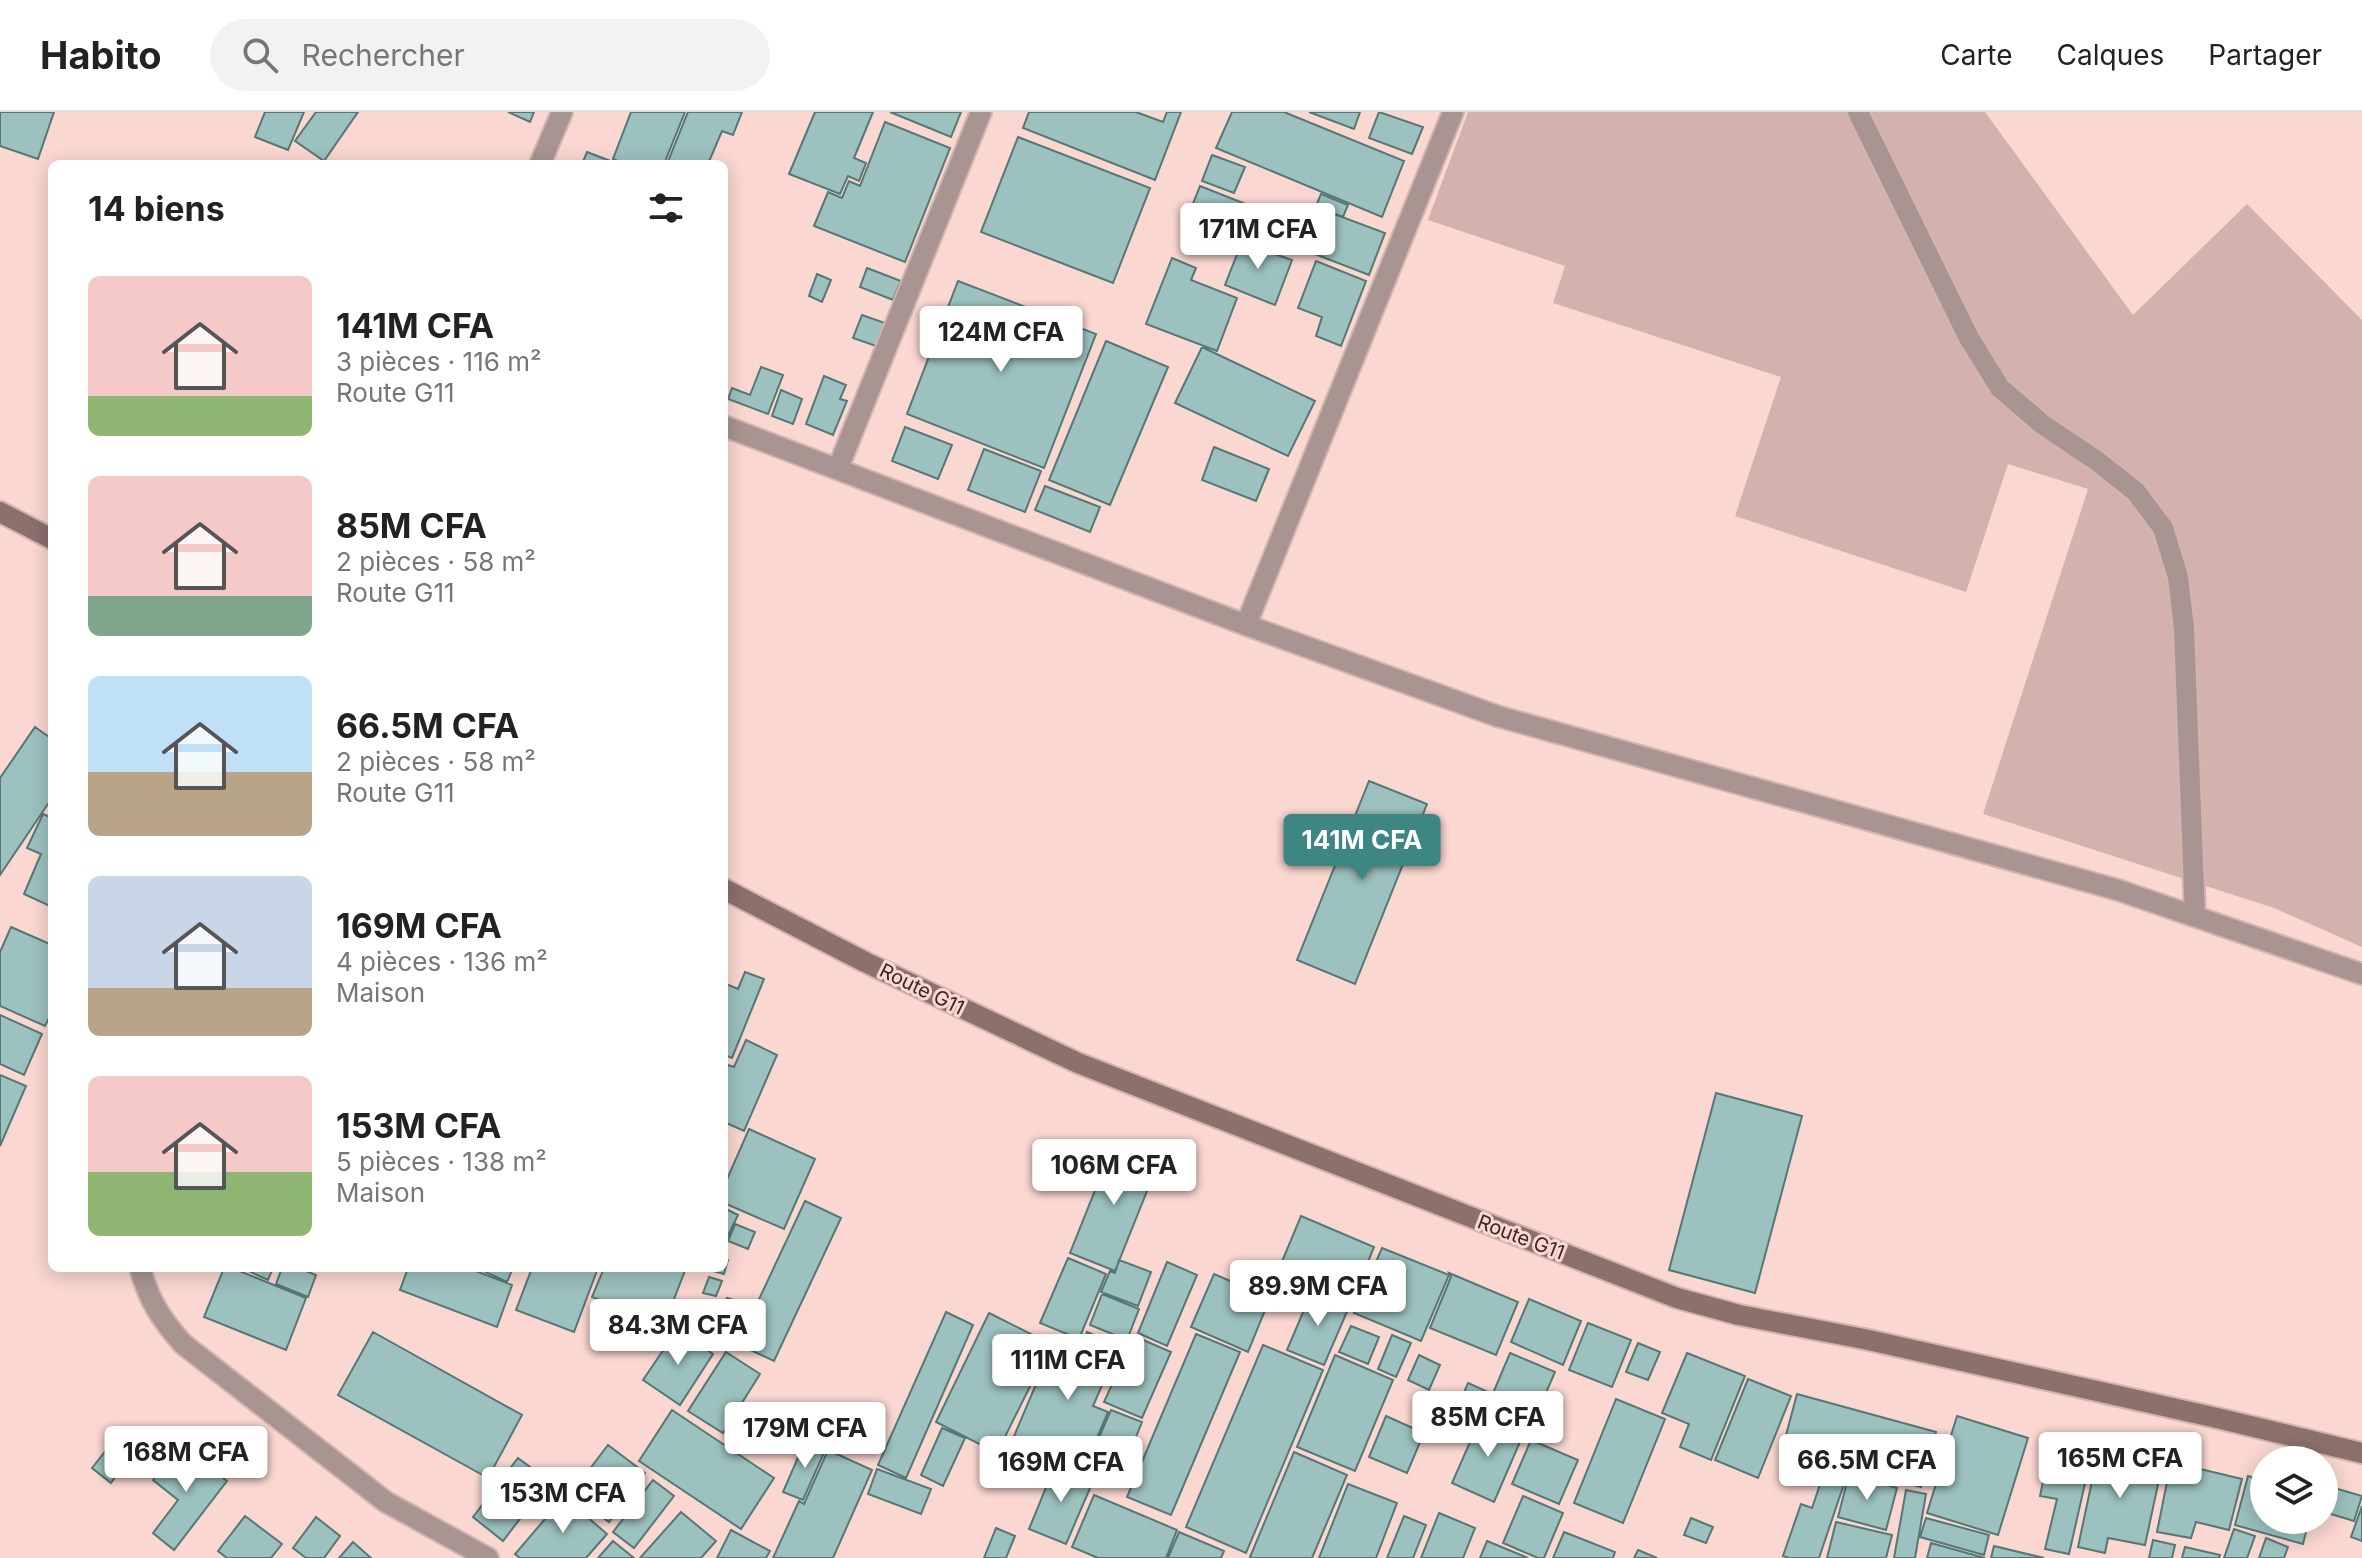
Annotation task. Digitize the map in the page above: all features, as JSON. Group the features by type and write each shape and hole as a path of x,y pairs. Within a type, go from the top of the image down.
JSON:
{"street":[{"path":"542,160 562,112"},
{"path":"838,468 981,112"},
{"path":"1246,625 1453,112"},
{"path":"1858,112 1969,338 2000,388 2042,424 2136,492 2163,528 2178,577 2184,629 2195,916"},
{"path":"728,427 1246,625 1497,716 2118,890 2362,974"},
{"path":"0,512 48,537"},
{"name":"Route G11","path":"728,891 865,962 1078,1063 1677,1298 1739,1315 1895,1346 2362,1453"},
{"path":"141,1272 161,1320 183,1344 386,1502 488,1558"}],"shaded area":[{"path":"1468,112 1985,112 2133,315 2247,204 2362,320 2362,947 2274,908 1983,814 2088,489 2008,464 1966,592 1735,516 1781,377 1553,303 1565,266 1428,220"}],"building":[{"path":"0,112 54,112 38,159 0,146"},
{"path":"265,112 304,112 288,150 255,137"},
{"path":"316,112 358,112 325,160 295,141"},
{"path":"508,112 534,112 530,122"},
{"path":"631,112 685,112 666,160 613,159"},
{"path":"688,112 742,112 733,135 722,131 710,160 669,160"},
{"path":"815,112 873,112 854,158 866,163 859,181 848,176 840,194 789,174"},
{"path":"890,112 961,112 951,137"},
{"path":"1029,112 1136,112 1163,122 1167,112 1181,112 1155,180 1023,128"},
{"path":"1232,112 1284,112 1404,161 1382,217 1216,148"},
{"path":"1309,112 1360,112 1354,129"},
{"path":"1379,112 1423,127 1412,154 1369,138"},
{"path":"885,122 950,148 905,262 814,226 828,192 842,198 849,181 860,186"},
{"path":"1018,137 1150,188 1113,283 981,232"},
{"path":"587,152 608,160 584,160"},
{"path":"1212,155 1245,167 1234,193 1202,181"},
{"path":"1200,186 1266,212 1257,235 1209,216 1202,236 1183,229"},
{"path":"1321,194 1348,205 1343,217 1316,206"},
{"path":"1318,208 1385,233 1369,275 1263,234 1270,214 1310,229"},
{"path":"1245,234 1272,245 1269,252 1292,260 1275,305 1225,285"},
{"path":"1172,258 1196,268 1191,280 1237,298 1217,351 1146,324"},
{"path":"1316,261 1366,281 1341,346 1316,336 1322,317 1298,308"},
{"path":"867,268 901,281 893,300 860,287"},
{"path":"817,274 831,280 822,302 809,296"},
{"path":"958,281 1096,334 1044,468 907,414"},
{"path":"862,315 885,323 876,346 853,338"},
{"path":"1106,341 1168,367 1110,505 1049,480"},
{"path":"1202,347 1315,401 1288,456 1175,403"},
{"path":"761,367 783,375 768,414 728,399 732,388 750,395"},
{"path":"824,376 846,385 840,399 847,401 833,435 806,424"},
{"path":"781,390 802,399 793,424 772,416"},
{"path":"905,427 952,445 938,479 892,461"},
{"path":"1214,447 1269,469 1256,501 1202,480"},
{"path":"984,449 1041,471 1025,512 968,490"},
{"path":"1045,486 1100,507 1090,532 1035,510"},
{"path":"35,727 48,736 48,804 0,875 0,778"},
{"path":"1369,781 1427,804 1355,984 1297,960"},
{"path":"43,814 48,816 48,905 24,894 41,854 27,848"},
{"path":"11,927 48,943 48,1020 45,1026 0,1006 0,952"},
{"path":"745,972 764,979 732,1058 728,1056 728,985 738,989"},
{"path":"0,1015 42,1034 24,1075 0,1064"},
{"path":"746,1040 777,1055 744,1131 728,1124 728,1065 734,1067"},
{"path":"0,1075 26,1086 0,1146"},
{"path":"1716,1093 1802,1116 1755,1293 1669,1270"},
{"path":"749,1129 815,1159 784,1229 728,1205 728,1177"},
{"path":"1114,1143 1159,1161 1115,1271 1070,1253"},
{"path":"805,1201 841,1218 774,1361 738,1344"},
{"path":"728,1210 738,1215 728,1236"},
{"path":"1301,1216 1374,1247 1352,1301 1278,1271"},
{"path":"735,1224 755,1232 748,1249 728,1241"},
{"path":"1382,1248 1449,1275 1421,1341 1354,1313"},
{"path":"1068,1258 1106,1274 1079,1339 1040,1323"},
{"path":"1119,1260 1151,1272 1138,1306 1101,1292 1110,1271 1115,1273"},
{"path":"1167,1262 1197,1275 1167,1346 1138,1333"},
{"path":"222,1272 242,1272 306,1298 286,1350 204,1317"},
{"path":"251,1272 271,1272 268,1280"},
{"path":"280,1272 316,1275 308,1297 276,1284"},
{"path":"407,1272 478,1272 512,1285 497,1327 400,1290"},
{"path":"486,1272 511,1272 507,1282"},
{"path":"530,1272 596,1272 574,1332 516,1310"},
{"path":"602,1272 684,1272 664,1325 592,1297"},
{"path":"1449,1273 1518,1302 1496,1355 1430,1328 1451,1277"},
{"path":"1214,1274 1270,1298 1248,1352 1191,1327"},
{"path":"709,1277 722,1281 716,1296 703,1293"},
{"path":"1312,1291 1349,1307 1324,1365 1287,1350"},
{"path":"1102,1294 1139,1309 1127,1340 1090,1325"},
{"path":"727,1298 740,1302 735,1316 722,1312"},
{"path":"1529,1299 1581,1321 1563,1365 1511,1342"},
{"path":"946,1312 973,1325 906,1478 878,1465"},
{"path":"989,1313 1051,1344 997,1453 936,1422"},
{"path":"695,1316 710,1322 703,1339 688,1333"},
{"path":"1588,1323 1631,1340 1612,1387 1569,1370"},
{"path":"715,1326 736,1335 733,1344 712,1336"},
{"path":"1351,1326 1379,1337 1368,1364 1339,1352"},
{"path":"677,1330 713,1354 680,1405 643,1380"},
{"path":"373,1332 522,1415 488,1478 338,1395"},
{"path":"1087,1332 1119,1346 1093,1406 1108,1412 1083,1471 1012,1441 1056,1337 1081,1348"},
{"path":"1196,1334 1240,1352 1171,1515 1127,1497"},
{"path":"1392,1335 1411,1343 1396,1377 1378,1369"},
{"path":"1134,1336 1171,1352 1142,1418 1104,1402"},
{"path":"1638,1343 1660,1352 1648,1380 1626,1372"},
{"path":"1263,1345 1323,1370 1246,1553 1186,1527"},
{"path":"726,1352 760,1374 723,1433 688,1411"},
{"path":"1510,1353 1555,1372 1529,1432 1485,1412"},
{"path":"1687,1353 1745,1376 1711,1460 1680,1447 1689,1424 1662,1413"},
{"path":"1335,1355 1393,1380 1355,1471 1297,1447"},
{"path":"1419,1355 1440,1365 1429,1390 1408,1380"},
{"path":"1748,1379 1791,1396 1758,1478 1715,1460"},
{"path":"1468,1383 1488,1392 1472,1430 1452,1420"},
{"path":"1797,1394 1936,1432 1921,1487 1782,1450"},
{"path":"1616,1399 1665,1419 1623,1523 1574,1503"},
{"path":"672,1410 774,1478 741,1529 639,1461"},
{"path":"1111,1410 1142,1422 1119,1479 1087,1465"},
{"path":"1386,1416 1424,1433 1407,1473 1369,1457"},
{"path":"1957,1416 2028,1438 1998,1535 1927,1513"},
{"path":"1481,1417 1523,1435 1494,1502 1452,1483"},
{"path":"942,1428 965,1438 943,1486 921,1475"},
{"path":"123,1429 157,1455 145,1472 128,1459 111,1483 92,1468"},
{"path":"806,1439 826,1448 803,1500 783,1492"},
{"path":"2052,1439 2093,1448 2069,1554 2045,1549 2057,1499 2040,1496"},
{"path":"1531,1440 1578,1460 1559,1504 1512,1484"},
{"path":"180,1445 227,1481 174,1550 153,1533 178,1500 153,1480"},
{"path":"608,1445 645,1473 609,1522 571,1494"},
{"path":"2099,1448 2163,1461 2145,1545 2108,1538 2105,1553 2078,1547"},
{"path":"828,1450 872,1470 833,1558 773,1558 799,1501 804,1504"},
{"path":"1294,1452 1347,1475 1312,1558 1252,1558 1250,1557"},
{"path":"518,1458 549,1481 503,1541 473,1517"},
{"path":"2171,1462 2242,1479 2229,1530 2196,1522 2191,1538 2157,1532"},
{"path":"1056,1463 1094,1479 1066,1544 1029,1529"},
{"path":"877,1469 931,1489 921,1514 868,1494"},
{"path":"1825,1470 1846,1478 1819,1558 1783,1556 1801,1504 1812,1508"},
{"path":"1849,1474 1897,1488 1886,1530 1838,1517"},
{"path":"2248,1476 2250,1529 2235,1525"},
{"path":"653,1480 674,1496 634,1548 613,1532"},
{"path":"1348,1484 1397,1503 1376,1558 1319,1558"},
{"path":"2338,1489 2362,1496 2354,1521 2338,1516"},
{"path":"1906,1490 1926,1494 1915,1558 1894,1558"},
{"path":"1094,1495 1177,1530 1166,1558 1098,1558 1072,1547"},
{"path":"1523,1496 1563,1513 1544,1558 1503,1543"},
{"path":"564,1497 607,1534 586,1558 520,1558 515,1554"},
{"path":"2362,1506 2362,1541 2351,1537"},
{"path":"681,1512 716,1541 701,1558 640,1558"},
{"path":"1439,1513 1475,1528 1463,1558 1421,1558"},
{"path":"245,1516 282,1544 271,1558 227,1558 218,1551"},
{"path":"1404,1516 1426,1525 1413,1558 1387,1558"},
{"path":"316,1517 340,1536 324,1558 306,1558 293,1548"},
{"path":"1691,1518 1713,1527 1706,1543 1684,1535"},
{"path":"1926,1518 1989,1535 1984,1555 1920,1537"},
{"path":"1836,1522 1892,1535 1886,1558 1827,1558"},
{"path":"996,1528 1015,1536 1006,1558 984,1558"},
{"path":"2234,1529 2255,1536 2247,1558 2224,1558"},
{"path":"731,1530 770,1551 766,1558 717,1558"},
{"path":"1179,1532 1224,1551 1221,1558 1168,1558"},
{"path":"1564,1532 1615,1552 1613,1558 1553,1558"},
{"path":"2267,1534 2306,1534 2303,1544"},
{"path":"2266,1538 2288,1547 2284,1558 2259,1558"},
{"path":"2153,1540 2175,1545 2172,1558 2149,1558"},
{"path":"613,1541 634,1558 598,1558"},
{"path":"1487,1541 1528,1558 1480,1558"},
{"path":"353,1542 371,1558 339,1558"},
{"path":"1931,1543 1985,1558 1927,1558"},
{"path":"1994,1546 2044,1558 1991,1558"},
{"path":"2185,1547 2220,1555 2219,1558 2182,1558"},
{"path":"1638,1550 1657,1558 1634,1558"}]}
